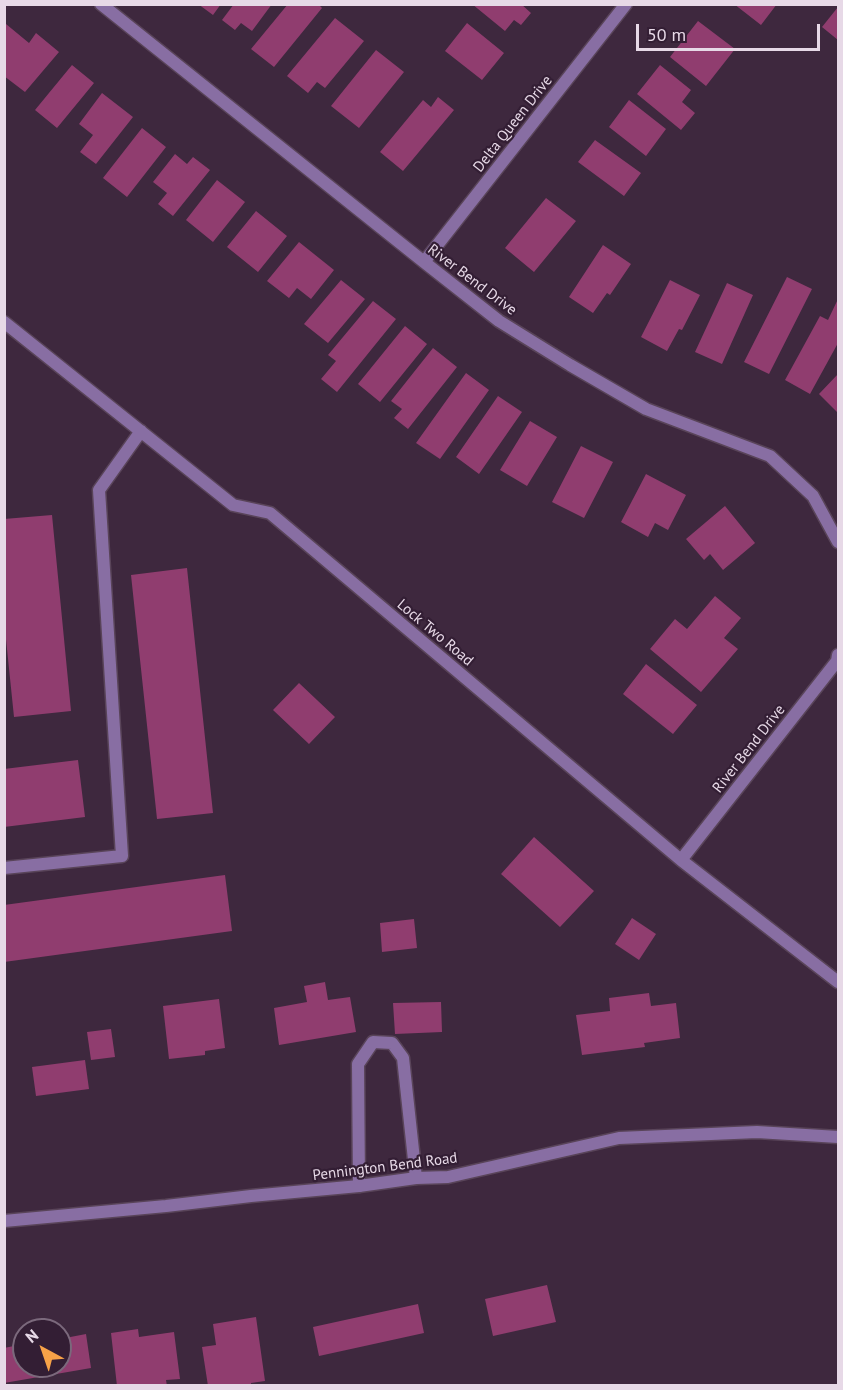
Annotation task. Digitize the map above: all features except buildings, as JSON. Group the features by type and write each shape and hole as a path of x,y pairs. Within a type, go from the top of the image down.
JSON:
{"street":[{"name":"River Bend Drive","path":"102,4 499,321 646,409 770,456 813,496 838,542"},
{"name":"Delta Queen Drive","path":"424,262 626,4"},
{"name":"Lock Two Road","path":"4,322 233,505 270,513 681,860 838,982"},
{"path":"4,868 122,856 99,490 141,431"},
{"name":"River Bend Drive","path":"681,860 837,662 838,655"},
{"path":"359,1186 358,1064 373,1042 392,1042 403,1058 416,1178"},
{"name":"Pennington Bend Road","path":"4,1221 359,1186 416,1178 448,1177 619,1138 757,1132 838,1137"}]}
